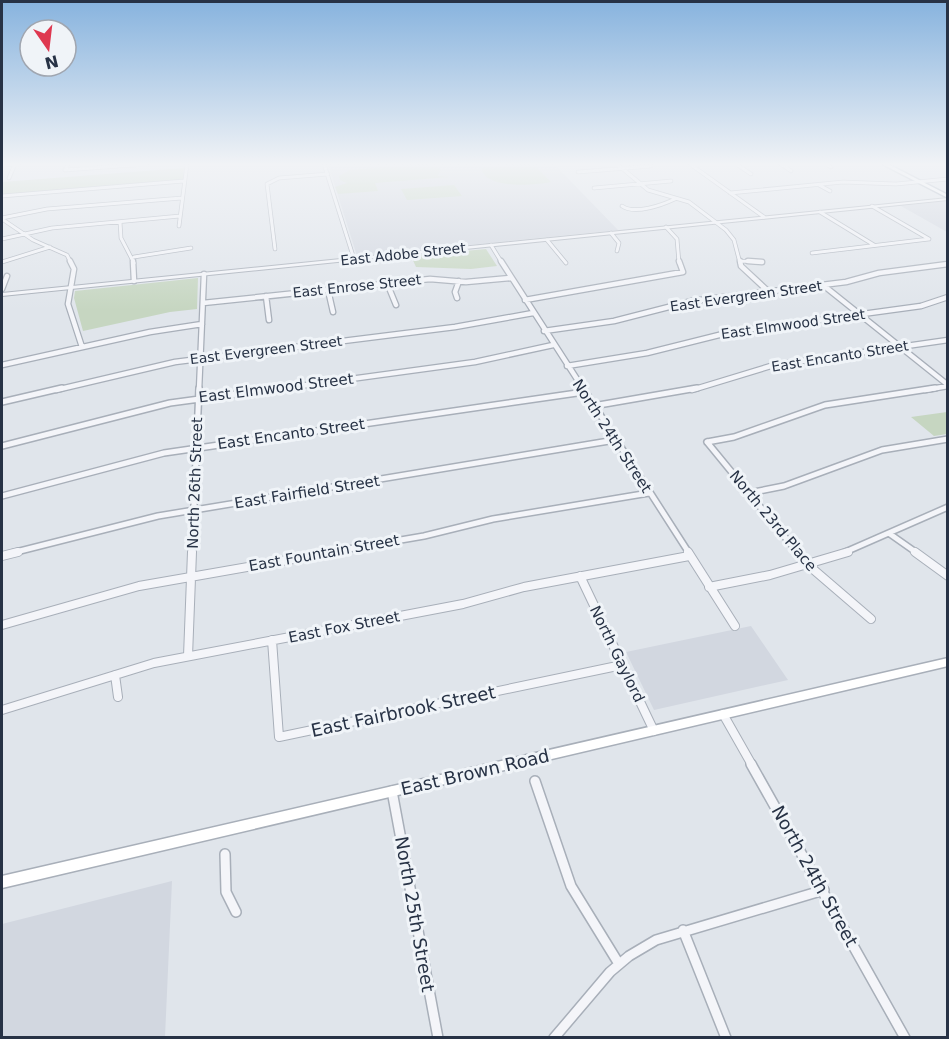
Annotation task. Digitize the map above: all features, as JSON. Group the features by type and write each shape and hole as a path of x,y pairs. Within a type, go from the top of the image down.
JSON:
{"main road":[{"name":"East Brown Road","path":"2,882 948,662"}],"street":[{"path":"2,219 31,212"},
{"path":"179,226 180,212"},
{"path":"271,212 275,249"},
{"path":"340,212 354,259"},
{"path":"703,212 734,240 740,261 748,274 769,292"},
{"path":"757,212 764,218"},
{"name":"East Adobe Street","path":"2,295 815,212"},
{"path":"821,212 874,246"},
{"path":"812,253 929,239 883,212"},
{"path":"2,239 52,228 180,216"},
{"path":"2,219 22,234 67,255 74,269 68,304 82,347"},
{"path":"120,222 118,233 134,257 137,266 134,281"},
{"path":"525,300 682,272 676,257 677,239 666,227"},
{"path":"611,233 619,243 616,251"},
{"path":"548,240 566,263"},
{"name":"North 24th Street","path":"490,245 735,626"},
{"path":"2,262 50,247"},
{"path":"134,257 191,248"},
{"path":"740,261 762,262"},
{"name":"East Evergreen Street","path":"544,331 614,321 692,301 823,285 879,273 948,264"},
{"name":"North 26th Street","path":"188,656 204,274"},
{"path":"2,289 7,276"},
{"name":"East Enrose Street","path":"203,303 430,279 459,281 512,278"},
{"path":"456,298 455,292 459,281"},
{"path":"387,283 396,305"},
{"path":"823,285 948,386"},
{"path":"328,290 333,312"},
{"path":"266,296 269,320"},
{"name":"East Elmwood Street","path":"567,366 647,353 731,332 921,306 948,297"},
{"name":"East Evergreen Street","path":"2,402 201,358 455,327 533,313"},
{"path":"2,365 173,327 202,324"},
{"name":"East Encanto Street","path":"593,406 687,391 774,365 948,340"},
{"name":"East Elmwood Street","path":"2,446 170,403 475,362 554,345"},
{"name":"North 23rd Place","path":"871,619 807,564 706,442 734,437 825,405 948,386"},
{"name":"East Encanto Street","path":"2,496 164,453 196,447 584,392"},
{"path":"749,494 784,486 882,450 948,438"},
{"name":"East Fairfield Street","path":"2,556 194,509 615,440"},
{"name":"East Fountain Street","path":"2,625 139,586 424,536 493,519 649,494"},
{"path":"710,587 851,551 948,507"},
{"path":"890,534 948,576"},
{"name":"East Fox Street","path":"2,710 115,675 188,656 463,604 524,587 689,556"},
{"name":"North Gaylord","path":"580,576 654,731"},
{"name":"East Fairbrook Street","path":"272,640 279,737 622,665"},
{"path":"115,675 118,697"},
{"name":"North 24th Street","path":"723,714 824,890 905,1038"},
{"path":"535,781 572,886 619,964"},
{"name":"North 25th Street","path":"392,791 438,1038"},
{"path":"225,854 225,886 228,901 236,912"},
{"path":"555,1038 589,994 619,964 656,940 683,930 824,890"},
{"path":"683,930 726,1038"}],"shaded area":[{"path":"343,212 601,212 618,230 357,256"},
{"path":"912,212 947,212 947,232"},
{"path":"751,626 788,680 654,710 626,652"},
{"path":"172,881 165,1037 2,1037 2,924"}],"green space":[{"path":"486,249 497,266 471,269 416,267 411,256"},
{"path":"198,278 197,309 170,312 83,331 74,298 75,291"},
{"path":"947,412 947,434 934,436 911,417"}]}
